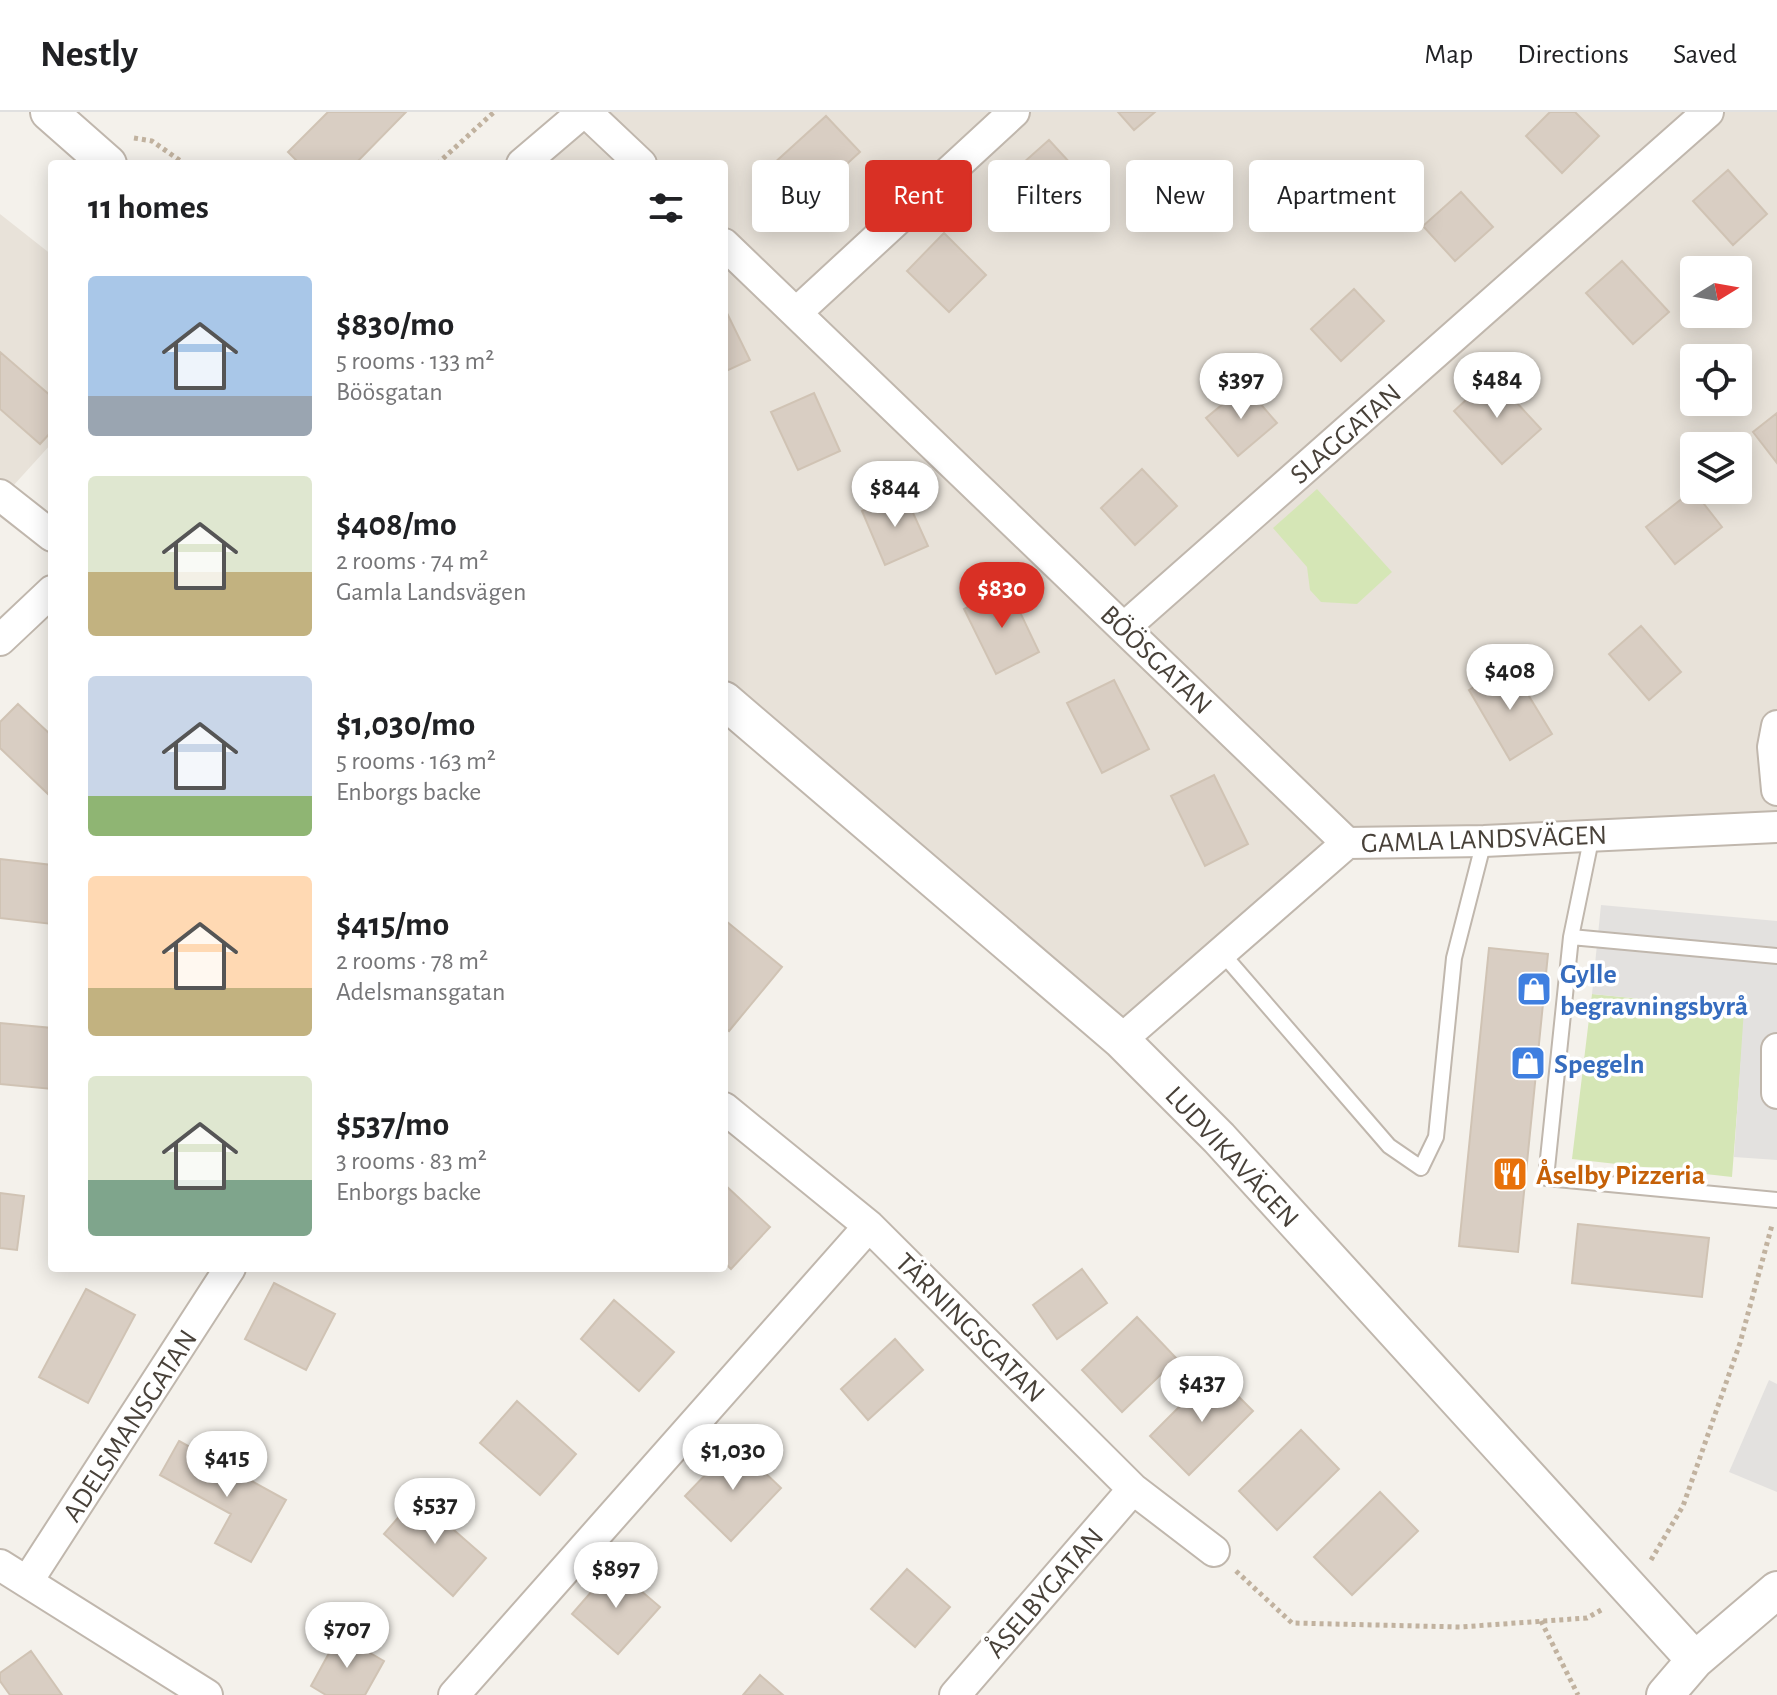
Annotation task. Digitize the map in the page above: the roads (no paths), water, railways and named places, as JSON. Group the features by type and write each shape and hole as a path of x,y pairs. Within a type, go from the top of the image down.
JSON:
{"street":[{"path":"49,112 103,160"},
{"path":"527,160 585,112 637,160"},
{"path":"796,313 1014,112"},
{"name":"SLAGGATAN","path":"1125,627 1708,112"},
{"name":"BÖÖSGATAN","path":"728,248 1347,843"},
{"path":"0,495 48,533"},
{"path":"0,640 48,595"},
{"name":"LUDVIKAVÄGEN","path":"728,703 1121,1040 1219,1138 1695,1660"},
{"path":"1777,726 1773,747 1777,790"},
{"name":"GAMLA LANDSVÄGEN","path":"1121,1040 1347,843 1484,841 1777,827"},
{"path":"1777,1049 1777,1093"},
{"name":"TÄRNINGSGATAN","path":"728,1111 869,1226 1133,1489 1214,1551"},
{"path":"454,1695 869,1226"},
{"name":"ADELSMANSGATAN","path":"27,1582 227,1272"},
{"name":"ÅSELBYGATAN","path":"955,1695 1133,1489"},
{"path":"0,1565 207,1695"},
{"path":"1665,1695 1695,1660 1777,1590"}],"lane":[{"path":"1592,835 1571,937 1546,1178 1777,1200"},
{"path":"1222,953 1389,1146 1421,1168 1436,1137 1454,958 1484,841"},
{"path":"1571,937 1777,956"}],"place":[{"name":"Gylle begravningsbyrå","path":"1534,989"},
{"name":"Spegeln","path":"1528,1063"},
{"name":"Åselby Pizzeria","path":"1510,1174"}]}
